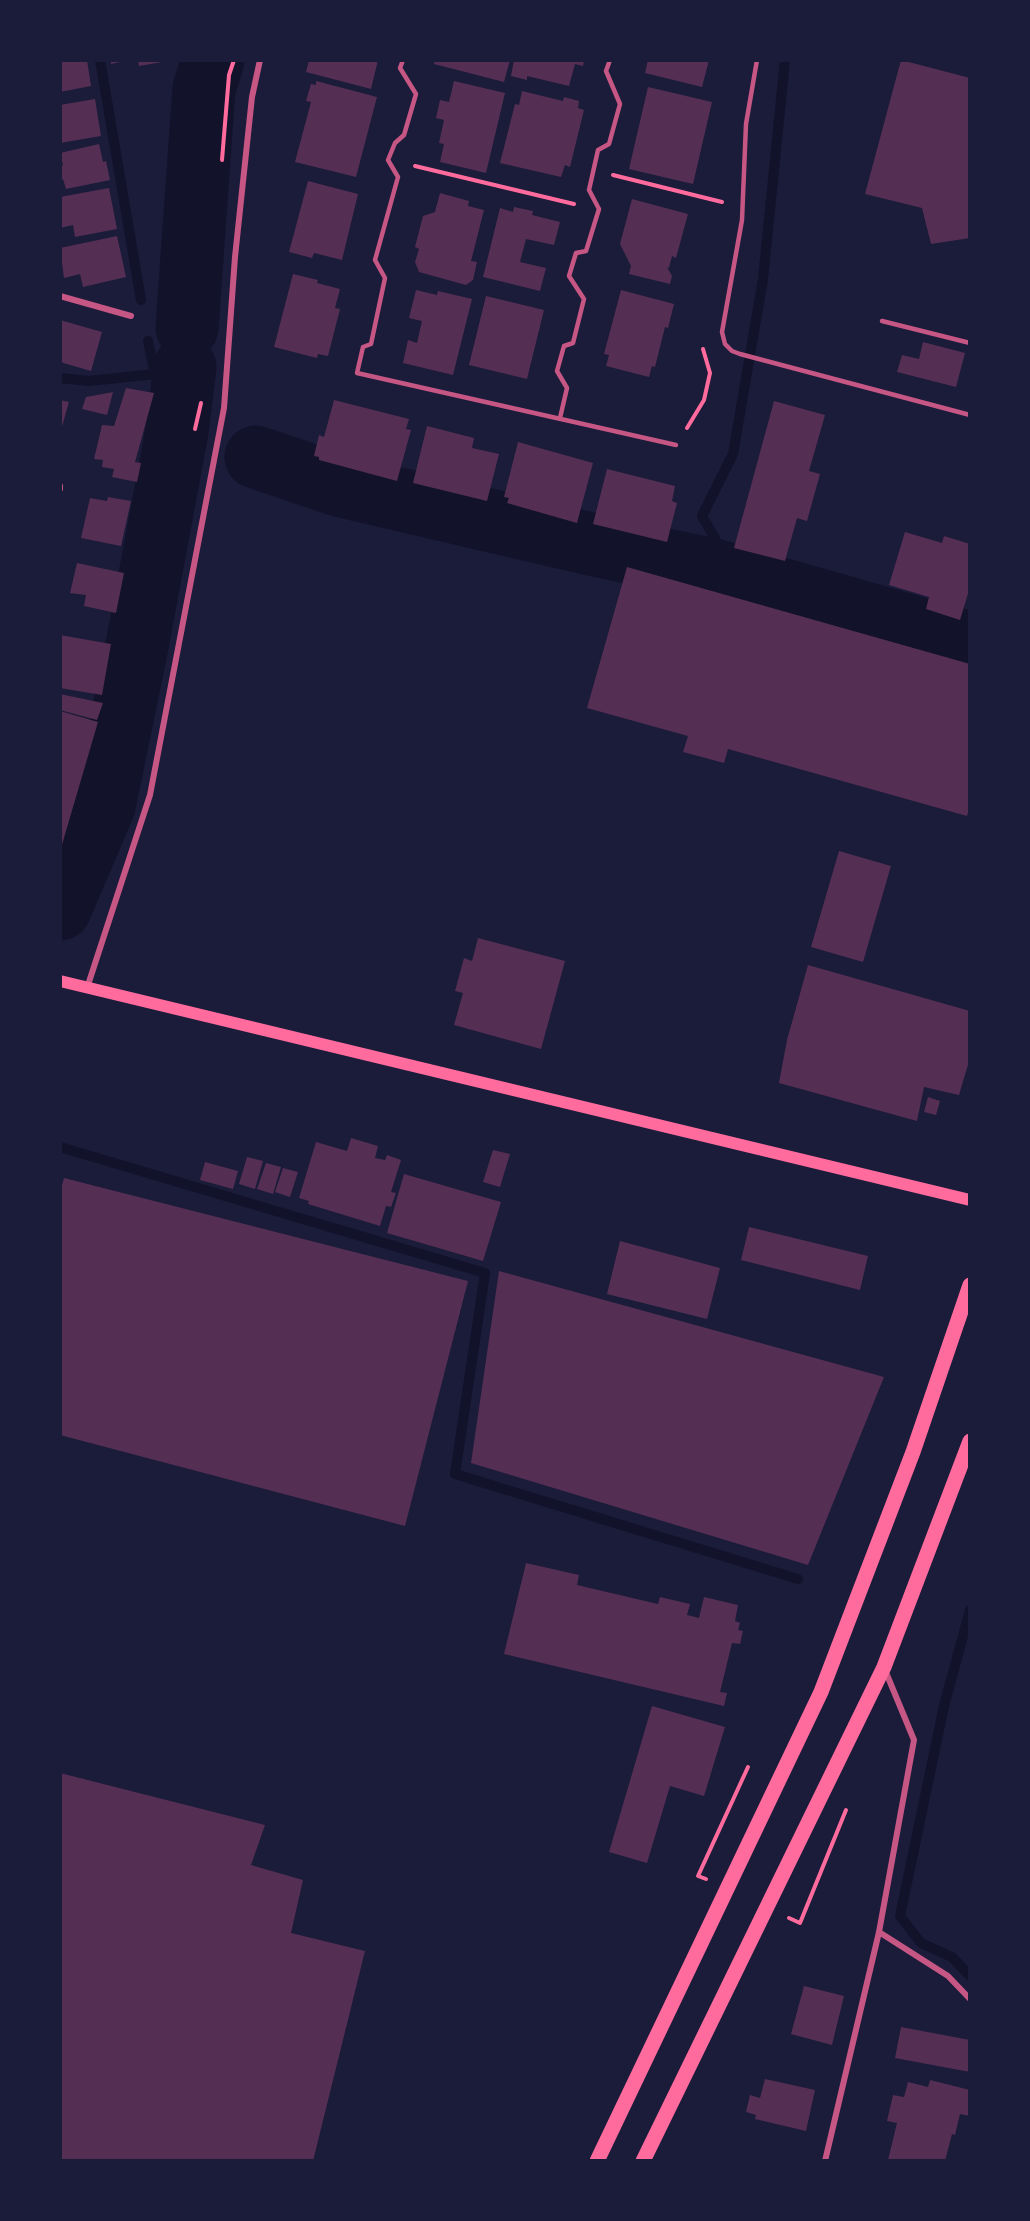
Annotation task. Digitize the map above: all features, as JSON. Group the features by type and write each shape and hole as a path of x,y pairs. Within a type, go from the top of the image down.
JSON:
{"main road":[{"path":"60,981 970,1200"},
{"path":"597,2161 821,1692 913,1452 970,1285"},
{"path":"643,2161 884,1666 970,1441"}],"street":[{"path":"87,988 150,795 222,419 235,257 250,120 260,60"},
{"path":"60,296 131,316"},
{"path":"825,2161 879,1932 914,1740 884,1666"},
{"path":"879,1932 948,1976 970,1999"}],"lane":[{"path":"403,60 400,68 416,94 404,135 395,142 388,160 398,177 375,260 385,278 371,344 363,347 357,373 676,445"},
{"path":"560,418 567,388 557,371 564,346 573,343 584,298 569,276 576,253 586,251 599,210 589,190 598,150 609,144 620,104 606,71 610,60"},
{"path":"757,60 746,124 742,220 722,332 725,344 732,351 740,354 970,415"},
{"path":"882,321 970,343"}],"path":[{"path":"388,160 599,210"},
{"path":"594,170 723,202"},
{"path":"698,1876 748,1767"},
{"path":"800,1923 846,1810"}],"building":[{"path":"60,60 87,60 91,86 60,92"},
{"path":"111,60 125,60 125,61 111,64"},
{"path":"138,60 168,60 168,61 139,66"},
{"path":"309,60 378,60 371,89 306,72"},
{"path":"435,60 510,60 504,82 434,64"},
{"path":"514,60 584,60 583,66 575,64 569,86 527,76 527,80 511,76"},
{"path":"648,60 709,60 702,87 645,73"},
{"path":"901,60 970,78 970,238 931,244 922,208 865,194"},
{"path":"316,81 377,97 356,177 295,162 311,102 306,101 311,84 316,85"},
{"path":"454,81 505,93 486,173 440,162 444,144 439,143 444,120 436,118 440,100 449,102"},
{"path":"648,87 712,102 693,184 629,169"},
{"path":"522,91 563,101 564,97 579,101 578,108 584,110 570,167 565,165 561,177 500,163 515,104 519,105"},
{"path":"95,99 101,136 60,143 60,105"},
{"path":"99,144 110,180 66,189 63,179 60,180 60,166 63,165 60,153"},
{"path":"308,181 358,194 342,260 314,253 312,258 289,252"},
{"path":"109,188 117,229 75,237 73,225 60,228 60,197"},
{"path":"440,193 469,201 468,206 484,210 471,261 477,262 473,280 466,285 419,272 415,262 419,249 415,247 423,216 435,212"},
{"path":"632,199 688,214 676,258 672,256 669,268 667,267 672,276 670,284 629,274 631,266 620,244"},
{"path":"514,207 533,211 532,215 560,222 554,245 526,239 520,262 546,268 540,291 483,277 500,208 513,212"},
{"path":"117,236 126,277 83,287 80,274 64,278 60,248"},
{"path":"293,274 318,280 317,283 340,289 335,308 340,309 328,356 318,354 317,358 274,347"},
{"path":"416,290 437,295 438,291 472,299 453,375 403,363 408,340 417,343 422,321 409,318"},
{"path":"621,290 674,304 668,328 665,327 655,367 652,366 649,377 606,366 609,355 604,354"},
{"path":"486,296 544,310 527,379 469,365"},
{"path":"60,320 102,332 91,371 60,362"},
{"path":"923,342 965,353 956,387 897,372 902,355 919,359"},
{"path":"126,388 154,393 135,462 141,463 137,482 112,477 114,469 102,467 103,460 94,459 102,425 114,426"},
{"path":"113,392 107,415 82,409 86,397"},
{"path":"60,400 69,402 61,430 60,430"},
{"path":"334,400 409,419 406,429 411,430 397,481 319,460 319,457 314,456 319,435 324,437"},
{"path":"774,401 825,415 809,471 820,474 807,521 797,518 785,561 734,548"},
{"path":"427,426 474,438 472,448 499,454 487,501 413,483"},
{"path":"518,442 593,463 577,523 507,503 509,498 504,497"},
{"path":"607,469 675,486 672,501 677,503 667,542 593,524"},
{"path":"108,497 131,501 121,546 81,538 90,498 107,501"},
{"path":"905,532 942,543 944,536 970,544 970,587 960,620 926,609 929,597 889,585"},
{"path":"77,563 124,573 116,613 84,606 86,595 70,593"},
{"path":"627,567 970,664 970,805 967,816 728,749 724,763 683,752 688,736 587,708"},
{"path":"60,635 111,644 102,695 60,688"},
{"path":"60,694 103,703 97,720 60,710"},
{"path":"60,711 98,722 61,848 60,848"},
{"path":"839,851 891,866 863,962 811,947"},
{"path":"478,938 565,961 541,1049 454,1025 463,993 455,991 464,958 472,961"},
{"path":"808,965 970,1011 970,1058 959,1095 924,1087 917,1121 779,1083 787,1040"},
{"path":"928,1097 940,1101 936,1115 924,1112"},
{"path":"351,1138 378,1146 375,1158 385,1160 387,1155 401,1160 391,1192 396,1193 391,1207 386,1206 380,1226 308,1204 309,1201 299,1198 316,1142 347,1151"},
{"path":"493,1150 510,1154 500,1187 483,1182"},
{"path":"247,1157 263,1161 255,1189 239,1184"},
{"path":"205,1162 238,1171 233,1189 200,1180"},
{"path":"266,1163 281,1167 273,1194 257,1189"},
{"path":"283,1168 298,1172 290,1197 275,1192"},
{"path":"404,1174 501,1202 483,1261 387,1233"},
{"path":"64,1178 468,1281 405,1526 60,1435 60,1192"},
{"path":"749,1227 868,1256 860,1290 741,1260"},
{"path":"620,1241 720,1268 707,1319 607,1294"},
{"path":"499,1271 884,1377 808,1565 471,1463"},
{"path":"526,1563 579,1575 577,1585 658,1604 660,1597 690,1604 687,1615 699,1618 704,1597 738,1605 735,1621 740,1623 738,1630 743,1631 740,1644 732,1643 720,1692 727,1693 724,1706 504,1654"},
{"path":"652,1706 725,1727 704,1796 670,1786 647,1863 609,1852"},
{"path":"60,1773 265,1825 251,1865 303,1880 291,1933 365,1951 313,2161 60,2161"},
{"path":"804,1986 844,1996 832,2045 791,2034"},
{"path":"901,2027 970,2040 970,2072 895,2058"},
{"path":"765,2079 815,2090 806,2131 755,2119 756,2115 746,2112 750,2095 760,2098"},
{"path":"930,2080 970,2090 970,2116 960,2114 945,2161 888,2160 897,2123 887,2121 893,2095 904,2097 908,2082 928,2087"}],"waterway":[{"path":"100,60 141,300"},
{"path":"187,328 204,89 213,60"},
{"path":"714,570 717,542 702,516 733,454 763,279 785,60"},
{"path":"148,341 155,374"},
{"path":"60,909 104,806 177,431 185,367"},
{"path":"60,378 89,381 155,374 184,376"},
{"path":"256,457 338,485 595,545 714,570 970,643"},
{"path":"60,1147 485,1273 455,1474 798,1579"},
{"path":"970,1610 944,1706 900,1916 921,1943 952,1957 970,1976"}]}
